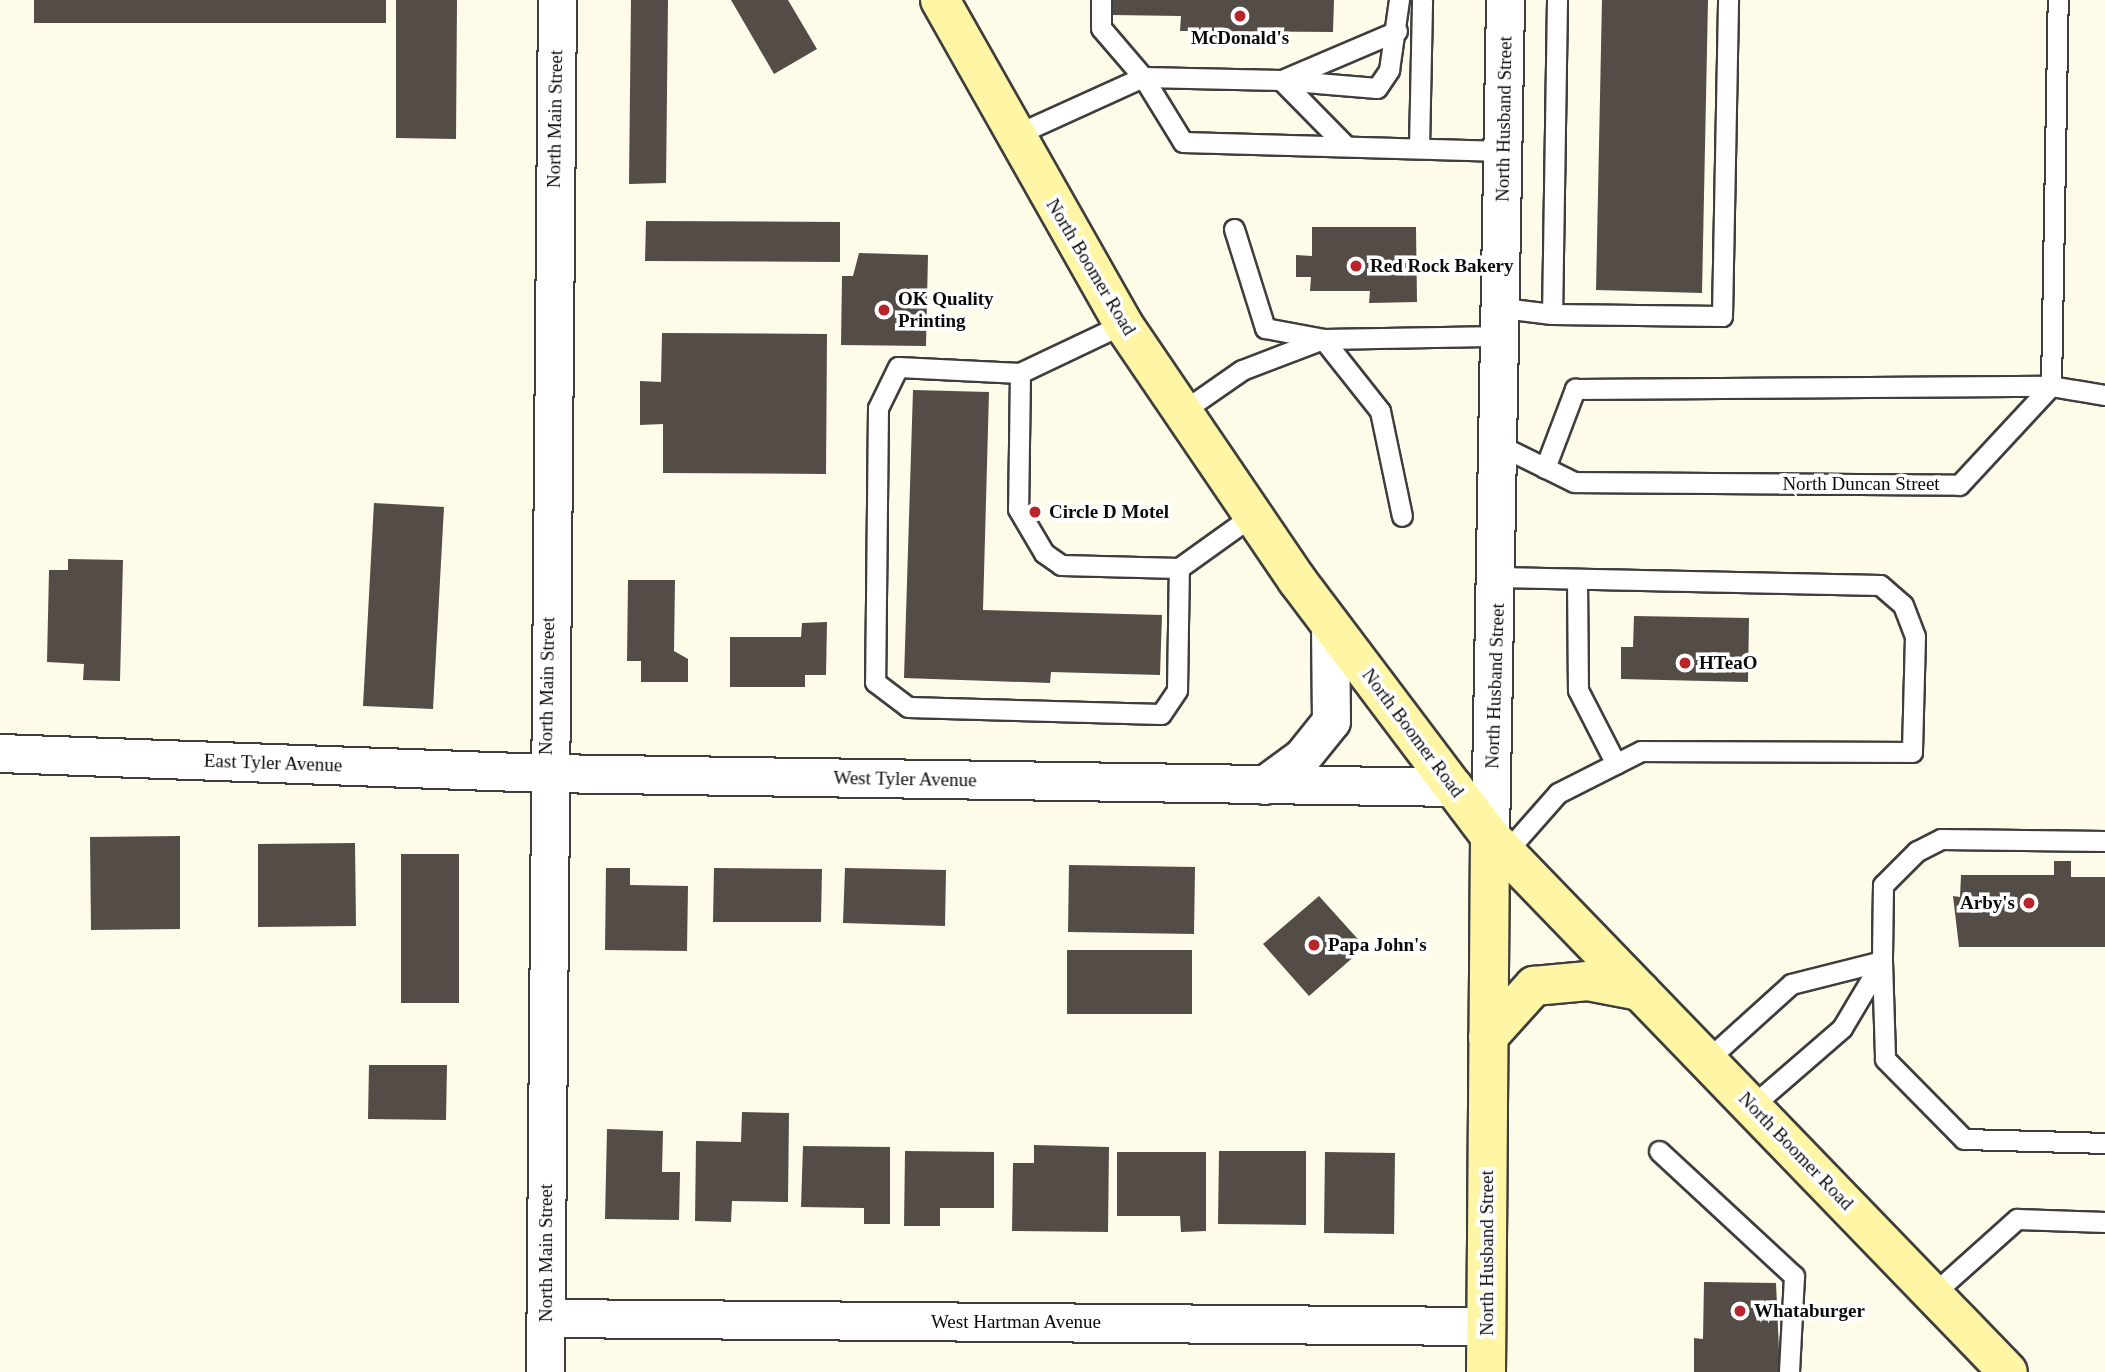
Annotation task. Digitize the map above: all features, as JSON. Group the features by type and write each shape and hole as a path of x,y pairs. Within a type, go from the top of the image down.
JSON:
{"main road":[{"name":"North Boomer Road","path":"940,0 1013,136 1123,324 1331,625 1498,844 2008,1372"},
{"name":"North Husband Street","path":"1486,1372 1488,1037 1498,844"},
{"path":"1488,1037 1534,986 1588,981 1640,991"}],"street":[{"name":"North Main Street","path":"545,1372 545,773 557,0"},
{"name":"North Husband Street","path":"1498,844 1497,577 1506,0"},
{"path":"1264,785 1302,757 1331,721 1331,625"},
{"name":"East Tyler Avenue","path":"0,754 545,773"},
{"name":"West Tyler Avenue","path":"545,773 1454,787"},
{"name":"West Hartman Avenue","path":"546,1318 1486,1326"}],"lane":[{"path":"1101,0 1101,28 1143,77 1183,142 1503,150"},
{"path":"1013,136 1143,77 1281,80 1377,88 1389,70 1397,31 1399,0"},
{"path":"1419,147 1422,0"},
{"path":"1552,314 1557,0"},
{"path":"1183,411 1242,370 1323,339 1502,323 1552,314 1722,316 1728,0"},
{"path":"2052,386 2058,0"},
{"path":"1281,80 1397,31"},
{"path":"1281,80 1344,144"},
{"path":"1234,229 1265,328 1323,339 1380,411 1402,516"},
{"path":"1123,324 1020,373 898,367 878,408 875,682 908,707 1161,714 1177,690 1179,568"},
{"path":"1020,373 1018,509 1044,553 1061,565 1179,568 1253,515"},
{"path":"1545,468 1575,389 2052,386 2105,396"},
{"name":"North Duncan Street","path":"1501,446 1574,482 1959,485 2052,386"},
{"path":"1497,577 1880,585 1903,605 1915,636 1912,752 1641,751 1558,793 1498,844"},
{"path":"1577,579 1578,690 1616,764"},
{"path":"2105,841 1941,839 1917,851 1883,885 1882,961 1885,1059 1964,1139 2105,1143"},
{"path":"1917,851 2105,853"},
{"path":"1707,1060 1791,984 1882,961"},
{"path":"1752,1106 1842,1028 1882,961"},
{"path":"1659,1151 1794,1276 1789,1372"},
{"path":"1933,1294 2017,1219 2105,1222"}],"building":[{"path":"34,0 386,0 386,23 34,23"},
{"path":"396,0 457,0 456,139 396,138"},
{"path":"631,0 668,0 666,183 629,184"},
{"path":"731,0 788,0 817,49 774,74"},
{"name":"McDonald's","path":"1112,0 1334,0 1333,32 1180,31 1181,16 1112,15"},
{"path":"1602,0 1708,0 1702,293 1596,290"},
{"path":"646,221 840,222 840,262 645,261"},
{"name":"Red Rock Bakery","path":"1312,227 1416,227 1417,302 1369,303 1370,291 1310,291 1311,277 1296,277 1296,255 1312,256"},
{"name":"OK Quality Printing","path":"859,253 928,255 926,346 841,345 842,276 853,276"},
{"path":"662,333 827,334 826,474 663,473 663,424 640,425 640,381 661,382"},
{"path":"913,390 989,392 983,610 1162,615 1160,675 1051,672 1050,683 904,678"},
{"path":"374,503 444,507 433,709 363,706"},
{"path":"68,559 123,560 120,681 83,680 84,664 47,662 49,570 68,570"},
{"path":"628,580 675,580 674,651 688,659 688,682 641,682 641,661 627,661"},
{"name":"HTeaO","path":"1634,616 1749,618 1748,682 1621,679 1621,647 1633,647"},
{"path":"827,622 826,675 805,675 805,687 730,687 730,637 801,637 802,623"},
{"path":"180,836 180,929 91,930 90,837"},
{"path":"355,843 356,926 258,927 258,844"},
{"path":"401,854 459,854 459,1003 401,1003"},
{"name":"Arby's","path":"2054,861 2071,861 2071,877 2105,877 2105,947 1959,947 1953,896 1960,897 1961,875 2054,875"},
{"path":"1069,865 1195,867 1194,934 1068,932"},
{"path":"606,868 630,868 630,885 688,886 687,951 605,950"},
{"path":"714,868 822,869 821,922 713,922"},
{"path":"845,868 946,870 945,926 843,923"},
{"name":"Papa John's","path":"1319,896 1365,947 1309,996 1263,944"},
{"path":"1067,950 1192,950 1192,1014 1067,1014"},
{"path":"369,1065 447,1065 446,1120 368,1119"},
{"path":"742,1112 789,1113 788,1202 732,1201 731,1222 695,1221 696,1141 741,1142"},
{"path":"607,1129 663,1131 662,1172 680,1172 679,1220 605,1219"},
{"path":"1034,1145 1109,1147 1108,1232 1012,1231 1013,1163 1034,1163"},
{"path":"803,1146 890,1147 890,1224 864,1224 864,1208 801,1207"},
{"path":"905,1151 994,1152 994,1208 940,1208 940,1226 904,1226"},
{"path":"1219,1151 1306,1151 1306,1225 1218,1224"},
{"path":"1117,1152 1206,1152 1206,1231 1181,1232 1180,1216 1117,1216"},
{"path":"1325,1152 1395,1153 1394,1234 1324,1233"},
{"name":"Whataburger","path":"1704,1282 1776,1283 1780,1372 1694,1372 1694,1338 1703,1339"}],"place":[{"name":"McDonald's","path":"1240,16"},
{"name":"Red Rock Bakery","path":"1356,266"},
{"name":"OK Quality Printing","path":"884,310"},
{"name":"Circle D Motel","path":"1035,512"},
{"name":"HTeaO","path":"1685,663"},
{"name":"Arby's","path":"2029,903"},
{"name":"Papa John's","path":"1314,945"},
{"name":"Whataburger","path":"1740,1311"}]}
